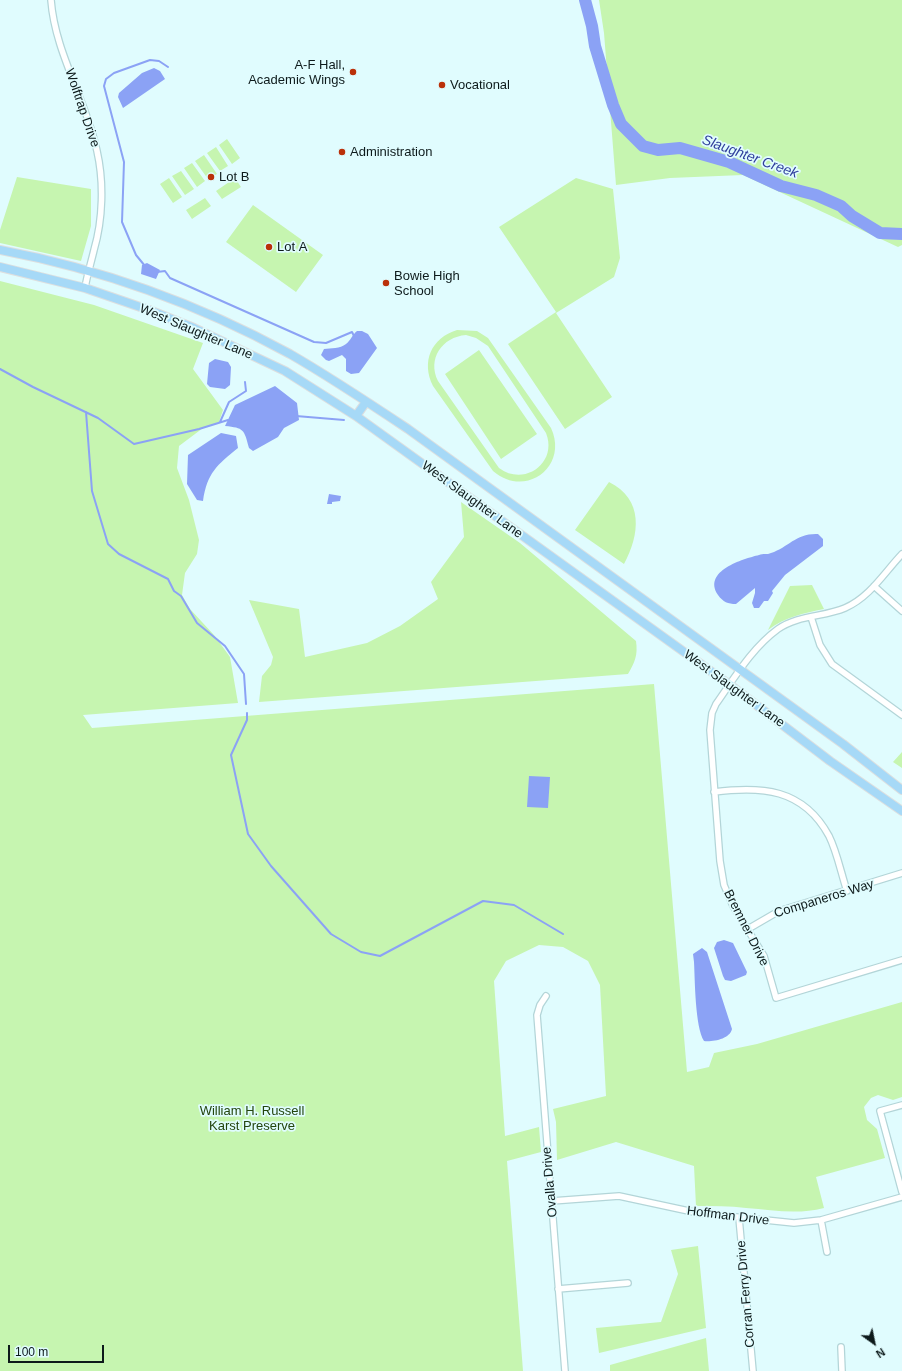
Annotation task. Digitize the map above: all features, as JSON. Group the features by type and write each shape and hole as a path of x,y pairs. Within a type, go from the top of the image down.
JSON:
{"main road":[{"name":"West Slaughter Lane","path":"0,250 25,254 88,271 161,295 225,322 290,355 414,434 843,744 902,790"},
{"name":"West Slaughter Lane","path":"0,267 85,288 194,328 285,371 356,416 730,685 830,760 902,811"},
{"path":"356,416 366,402"}],"street":[{"name":"Wolftrap Drive","path":"51,0 54,23 60,44 92,132 99,164 101,206 94,250 85,288"},
{"name":"Bremner Drive","path":"902,554 874,586 856,602 844,609 788,624 769,636 760,644 716,704 710,722 714,792 720,861 724,885 733,906 764,956 776,998 902,960"},
{"path":"874,586 902,611"},
{"path":"811,617 820,645 832,664 902,715"},
{"path":"714,792 743,788 762,789 785,795 805,807 818,820 829,836 847,891"},
{"name":"Companeros Way","path":"748,929 779,911 902,873"},
{"name":"Ovalla Drive","path":"546,996 540,1005 537,1015 565,1371"},
{"path":"902,1105 880,1111 902,1192"},
{"name":"Hoffman Drive","path":"552,1201 618,1196 675,1209 739,1218 794,1223 821,1220 902,1197"},
{"name":"Corran Ferry Drive","path":"739,1218 753,1371"},
{"path":"821,1220 828,1252"},
{"path":"558,1289 628,1283"},
{"path":"841,1347 842,1371"}],"green space":[{"path":"599,0 902,0 902,245 898,247 743,175 670,178 616,185 604,33"},
{"path":"227,139 240,158 232,164 219,145"},
{"path":"216,147 228,166 220,171 207,153"},
{"path":"204,155 217,174 208,179 195,161"},
{"path":"192,163 205,181 197,187 184,168"},
{"path":"181,171 194,189 185,195 172,176"},
{"path":"17,177 91,189 91,226 81,261 0,243 0,230"},
{"path":"169,178 182,197 173,203 160,184"},
{"path":"235,178 241,187 222,199 216,191"},
{"path":"576,178 613,189 620,258 614,277 556,313 612,397 565,429 508,344 556,312 499,227"},
{"path":"205,198 211,206 192,219 186,210"},
{"name":"Lot A","path":"253,205 323,255 296,292 226,242"},
{"name":"William H. Russell Karst Preserve","path":"0,281 94,305 203,343 193,369 223,410 219,422 203,428 179,446 177,468 189,500 199,540 197,554 185,573 182,595 190,609 214,635 230,657 238,703 83,715 92,728 654,684 687,1072 709,1067 714,1053 757,1044 902,1002 902,1097 893,1100 878,1095 871,1098 864,1107 867,1120 877,1129 885,1158 816,1177 824,1208 795,1212 728,1206 696,1206 694,1166 616,1142 557,1160 556,1122 553,1109 606,1096 600,985 588,961 563,947 539,945 506,961 494,981 505,1136 539,1127 541,1152 507,1161 523,1371 0,1371"},
{"path":"457,330 477,331 488,338 551,428 555,442 554,455 549,466 541,475 530,480 518,482 505,479 493,471 433,386 428,368 428,360 435,345 448,334","holes":["466,335 476,338 488,346 546,433 548,444 547,454 543,462 536,469 528,473 519,475 509,473 499,468 438,381 434,365 439,350 450,340 457,337"]},
{"path":"479,350 537,434 501,459 445,374"},
{"path":"609,482 620,489 628,498 636,518 636,530 624,564 575,530"},
{"path":"461,502 520,543 636,641 637,650 628,674 259,702 262,676 271,665 273,657 249,600 299,609 305,657 367,643 400,626 438,599 431,582 464,537"},
{"path":"812,585 824,609 788,619 768,630 790,586"},
{"path":"902,752 902,768 893,762"},
{"path":"698,1246 706,1328 599,1353 596,1328 661,1322 678,1274 671,1250"},
{"path":"706,1338 709,1371 610,1371 610,1365"}],"water":[{"path":"154,68 160,71 165,79 123,108 118,97 119,93 142,73"},
{"path":"147,263 160,270 156,279 141,274 142,265"},
{"path":"357,331 362,331 368,334 377,348 359,373 351,374 346,371 346,359 342,355 329,361 321,355 324,349 344,346"},
{"path":"215,359 228,362 231,367 230,385 225,389 210,387 207,384 209,363"},
{"path":"275,386 297,403 299,420 284,428 278,437 253,451 249,448 246,437 240,429 225,426 235,405"},
{"path":"221,433 236,436 238,448 214,470 210,476 203,501 197,500 187,484 188,455"},
{"path":"329,494 341,496 340,501 327,504"},
{"path":"810,534 818,534 823,539 823,546 785,575 772,591 773,593 768,601 764,601 759,608 754,608 752,603 755,588 736,604 726,602 718,595 715,587 715,579 726,568 760,554 770,554 798,538"},
{"path":"529,776 550,777 548,808 527,807"},
{"path":"724,940 733,943 747,972 746,975 731,981 725,980 714,948 717,942"},
{"path":"702,948 707,952 732,1029 731,1032 725,1037 712,1041 704,1041 697,1015 693,954"}],"waterway":[{"name":"Slaughter Creek","path":"585,0 592,26 595,46 613,105 621,124 643,146 658,150 680,148 729,162 781,186 816,195 841,206 852,216 880,233 902,234"},
{"path":"145,266 136,255 122,222 124,162 104,86 106,79 114,73 150,60 159,61 168,67"},
{"path":"157,272 165,271 170,278 314,342 326,343 352,332 354,336"},
{"path":"0,369 33,387 98,418 134,444 199,429 228,420"},
{"path":"220,422 229,402 246,391 245,382"},
{"path":"86,412 92,491 108,544 119,554 168,579 174,591 181,596 197,623 225,646 244,674 246,704"},
{"path":"296,416 344,420"},
{"path":"247,713 247,720 231,755 248,834 271,866 331,934 361,952 380,956 483,901 514,905 563,934"}],"place":[{"name":"A-F Hall, Academic Wings","path":"353,72"},
{"name":"Vocational","path":"442,85"},
{"name":"Administration","path":"342,152"},
{"name":"Lot B","path":"211,177"},
{"name":"Lot A","path":"269,247"},
{"name":"Bowie High School","path":"386,283"}]}
